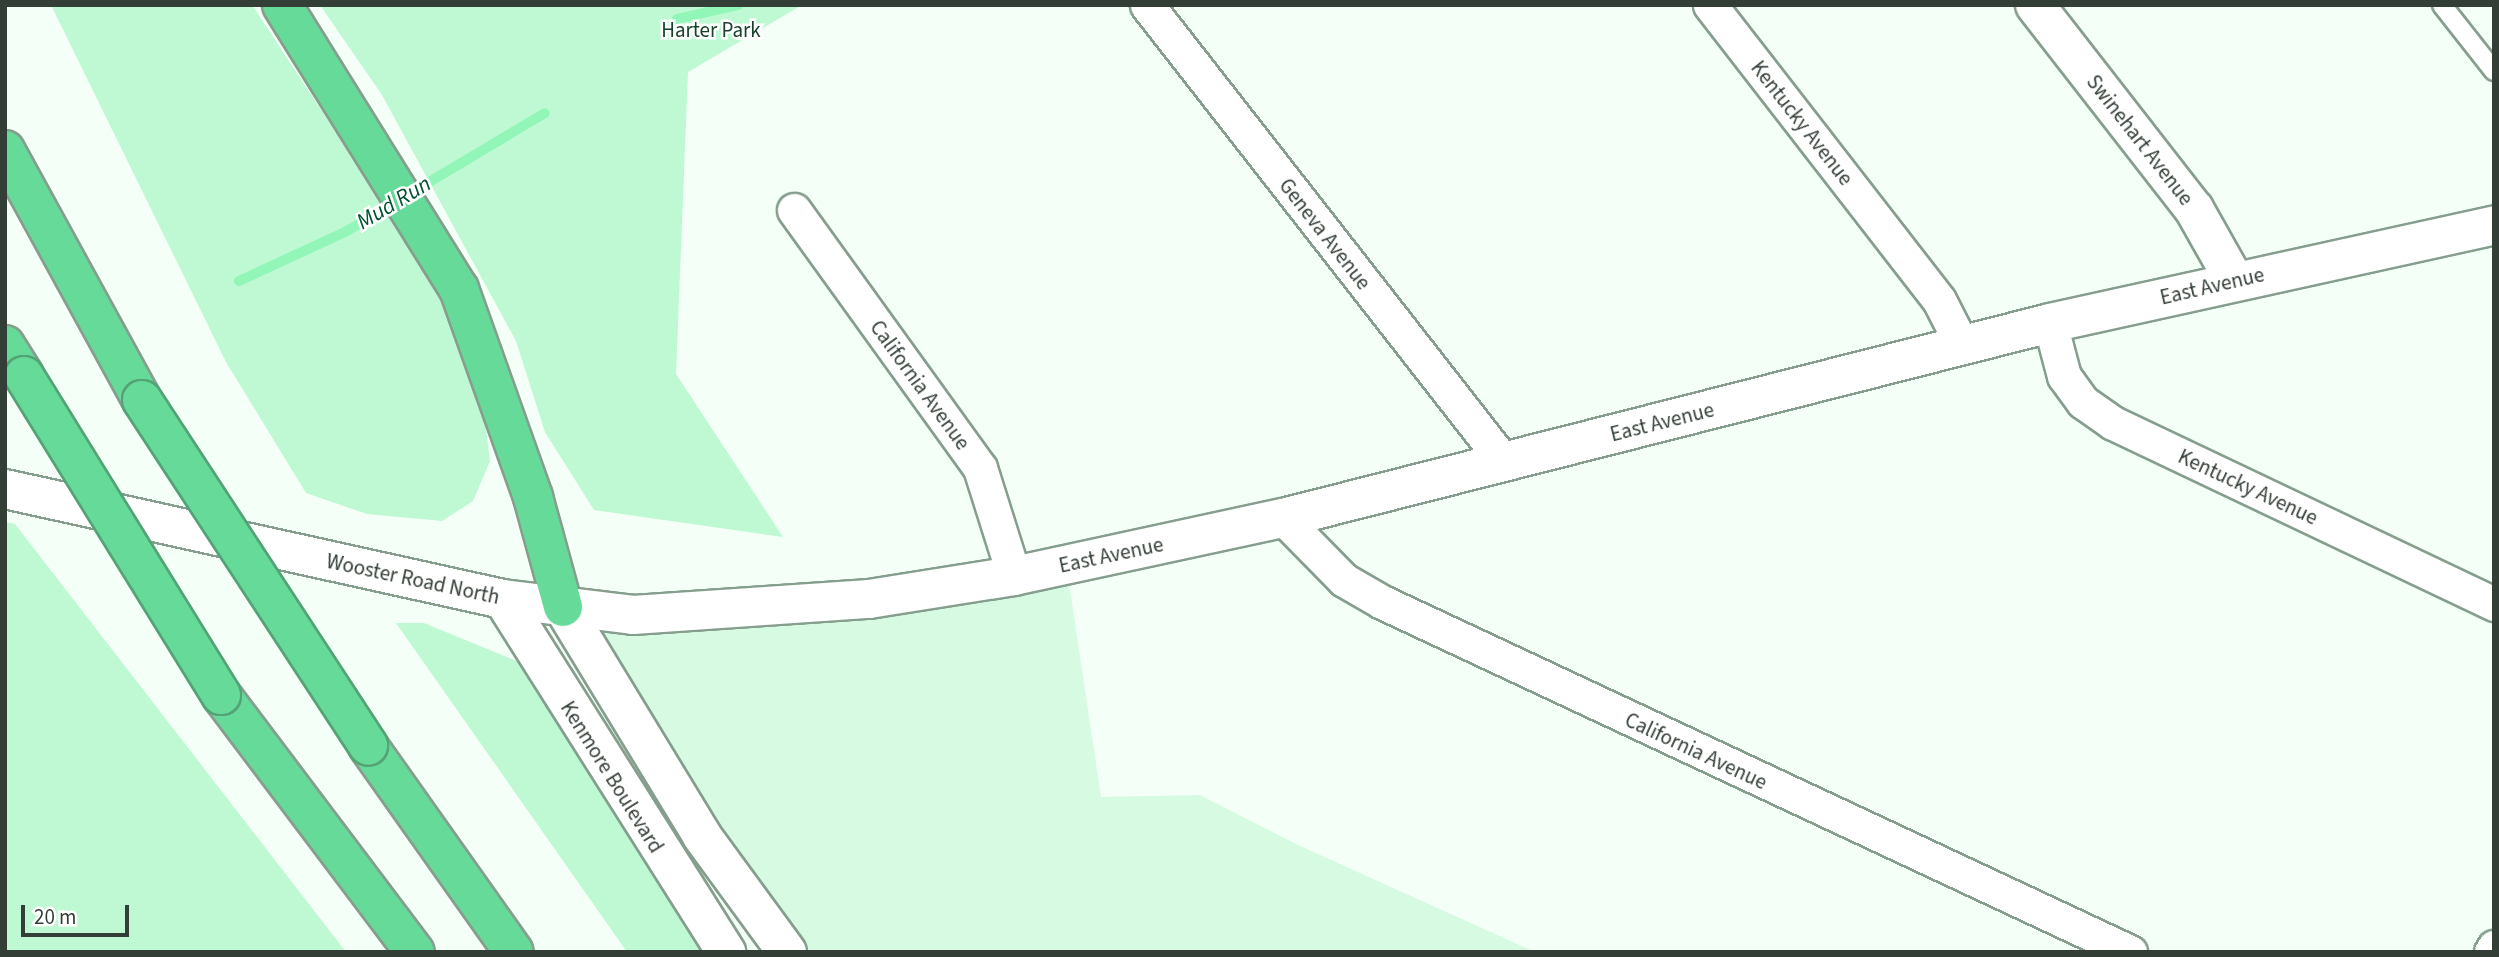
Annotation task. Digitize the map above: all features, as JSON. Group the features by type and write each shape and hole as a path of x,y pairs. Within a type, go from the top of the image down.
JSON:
{"highway":[{"path":"282,5 459,289 533,497 563,607"},
{"path":"5,150 142,400 368,746 514,952"},
{"path":"15,361 221,695 415,952"}],"main road":[{"name":"Swinehart Avenue","path":"2035,5 2194,209 2234,281"},
{"name":"East Avenue","path":"827,603 1014,576 1283,518 2050,323 2494,225"},
{"name":"Wooster Road North","path":"5,489 503,599 633,615 827,603"},
{"name":"Kenmore Boulevard","path":"503,599 726,952"},
{"path":"563,607 702,836 787,952"}],"street":[{"name":"Geneva Avenue","path":"1147,5 1504,462"},
{"name":"Kentucky Avenue","path":"1710,5 1940,300 1954,330 1954,348"},
{"name":"California Avenue","path":"794,210 980,468 1014,576"},
{"name":"Kentucky Avenue","path":"2050,323 2064,376 2083,401 2113,422 2494,604"},
{"name":"California Avenue","path":"1283,518 1344,580 1382,602 2130,952"},
{"path":"2491,952 2494,947"}],"lane":[{"path":"2442,5 2494,71"}],"shaded area":[{"path":"1068,576 1101,797 1200,795 1298,845 1535,952 803,952 764,908 581,618"}],"green space":[{"path":"51,5 252,5 429,273 483,405 490,461 473,501 442,521 367,514 306,493 226,362"},
{"name":"Harter Park","path":"320,5 802,5 688,72 676,374 783,537 594,510 545,432 516,341 382,95"},
{"path":"5,522 15,524 346,952 5,952"},
{"path":"396,623 424,623 524,664 719,952 627,952"}],"waterway":[{"name":"Mud Run","path":"677,19 738,5"},
{"name":"Mud Run","path":"239,281 347,231 545,113"}]}
